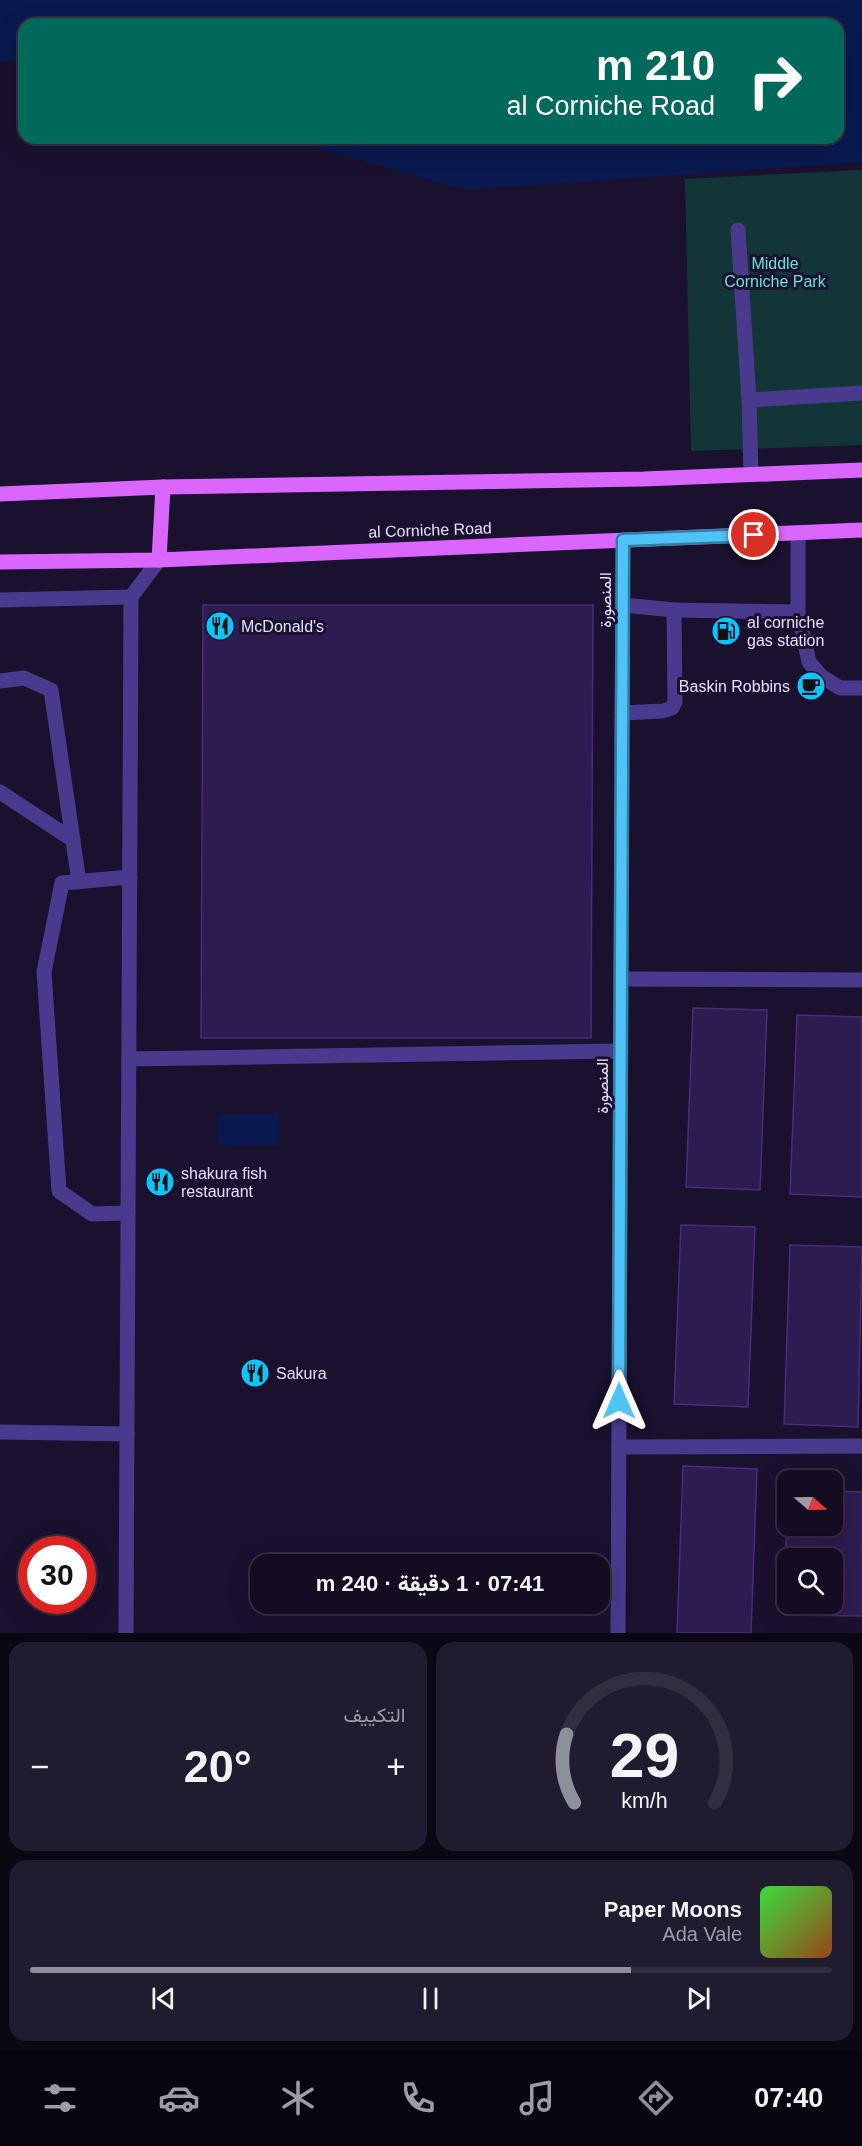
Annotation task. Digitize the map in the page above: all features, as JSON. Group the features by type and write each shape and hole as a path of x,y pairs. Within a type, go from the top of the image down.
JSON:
{"main road":[{"path":"0,494 163,487 632,479 862,470"},
{"path":"159,560 163,487"},
{"name":"al Corniche Road","path":"0,562 159,560 862,530"}],"street":[{"path":"738,230 752,473"},
{"path":"749,400 862,393"},
{"path":"798,533 798,612 809,662 821,676 840,688 862,688"},
{"name":"المنصورة","path":"618,1633 623,540"},
{"path":"126,1633 131,597 159,560"},
{"path":"0,600 131,597"},
{"path":"623,606 675,610 798,612"},
{"path":"622,712 663,711 672,708 675,702 675,610"},
{"path":"0,681 24,678 51,690 79,882"},
{"path":"0,792 73,840"},
{"path":"128,1213 92,1214 59,1191 44,972 62,883 130,878"},
{"path":"621,979 862,980"},
{"path":"129,1059 621,1051"},
{"path":"0,1432 127,1434"},
{"path":"619,1448 862,1446"}],"green space":[{"name":"Middle Corniche Park","path":"862,170 862,445 691,451 685,179"}],"shaded area":[{"path":"0,0 862,0 862,162 465,190 303,144 844,144 844,18 18,18 18,62 0,62"},
{"path":"279,1114 279,1145 218,1146 217,1115"}],"building":[{"path":"203,605 593,605 591,1038 201,1038"},
{"path":"693,1008 767,1010 760,1190 686,1187"},
{"path":"797,1015 862,1017 862,1197 790,1194"},
{"path":"681,1225 755,1227 748,1407 674,1404"},
{"path":"790,1245 862,1247 858,1427 784,1424"},
{"path":"683,1466 757,1469 751,1633 677,1633"},
{"path":"843,1491 862,1492 862,1616 785,1615 843,1614 843,1548 786,1548 786,1536 843,1536"}],"place":[{"name":"McDonald's","path":"220,626"},
{"name":"al corniche gas station","path":"726,631"},
{"name":"Baskin Robbins","path":"811,686"},
{"name":"shakura fish restaurant","path":"160,1182"},
{"name":"Sakura","path":"255,1373"}],"route":[{"path":"619,1401 623,540 754,535"}]}
